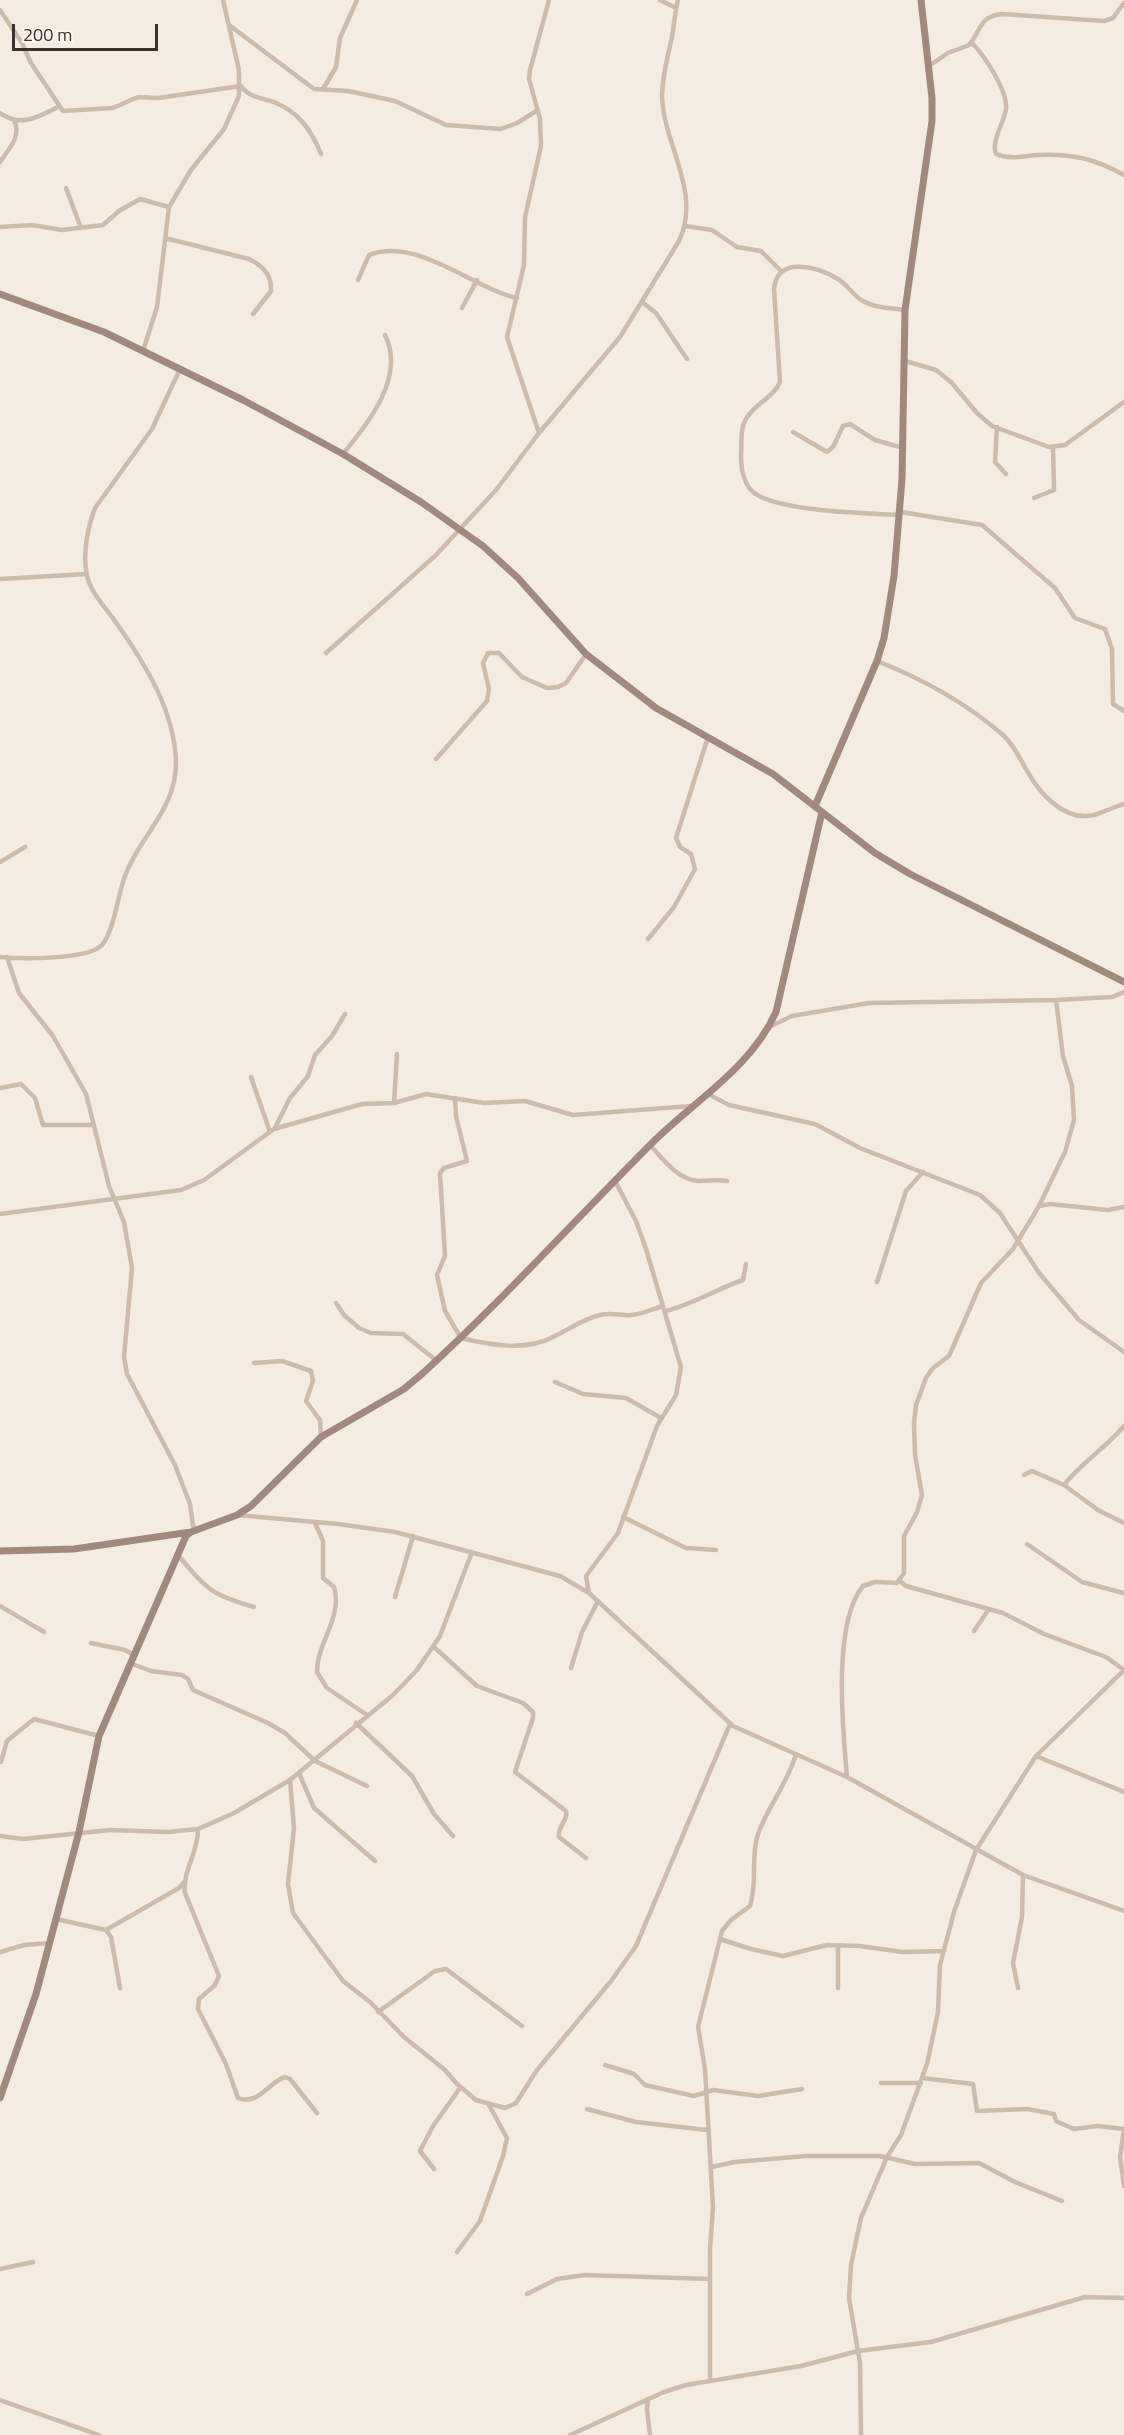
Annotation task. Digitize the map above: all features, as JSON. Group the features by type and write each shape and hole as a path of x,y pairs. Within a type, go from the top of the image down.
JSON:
{"main road":[{"path":"815,806 877,661 890,606 900,514 905,310 931,131 932,98 921,0"},
{"path":"0,294 76,320 143,351 259,408 343,454 460,528 518,578 586,654 656,708 773,774 875,853 910,874 1124,982"},
{"path":"0,1551 74,1549 195,1531 237,1515 251,1506 321,1437 404,1389 437,1361 534,1267 650,1144 727,1077 769,1027 779,1000 822,812"},
{"path":"0,2098 36,1994 80,1832 99,1736 177,1554 195,1531"}],"street":[{"path":"223,0 241,86 249,94 275,103 296,115 310,130 321,154"},
{"path":"323,89 336,67 340,38 357,0"},
{"path":"539,433 508,345 509,329 524,266 525,218 541,147 538,110 529,79 530,70 549,0"},
{"path":"660,0 676,8"},
{"path":"326,653 435,556 496,490 539,433 603,360 664,268 686,226 685,186 667,132 662,96 678,0"},
{"path":"929,66 948,52 972,43 980,24 994,15 1104,21 1113,18 1124,3"},
{"path":"0,10 58,107 69,113 90,107 113,108 138,97 158,98 241,86"},
{"path":"228,25 314,89 395,100 437,122 461,128 501,129 517,123 538,110"},
{"path":"972,43 986,60 1005,100 1006,108 995,143 996,154 1010,158 1048,155 1090,158 1124,175"},
{"path":"143,351 157,307 169,207 191,170 224,129 241,86"},
{"path":"0,113 24,122 58,107"},
{"path":"0,162 15,140 18,128 14,120"},
{"path":"66,188 81,228"},
{"path":"0,227 32,225 53,230 81,228 108,223 119,211 140,200 169,207"},
{"path":"686,226 712,230 737,247 761,251 781,271"},
{"path":"165,238 249,259 260,264 269,278 271,291 253,314"},
{"path":"358,280 369,255 386,252 444,265 517,298"},
{"path":"905,310 861,300 840,280 818,270 792,267 781,271 775,281 774,289 780,382 775,392 749,415 742,430 741,466 749,489 768,500 794,506 900,514 982,525 1055,588 1075,618 1105,629 1113,657 1113,704 1124,711"},
{"path":"462,308 477,280"},
{"path":"642,302 656,313 687,359"},
{"path":"343,454 361,432 390,378 392,352 385,335"},
{"path":"905,361 936,370 951,382 984,421 1053,447 1065,445 1124,402"},
{"path":"0,957 75,955 94,951 104,943 125,875 158,821 172,782 176,763 174,744 148,669 90,585 86,574 88,538 95,508 152,429 180,369"},
{"path":"793,432 827,452 833,447 843,426 850,424 875,440 903,447"},
{"path":"997,427 995,462 1006,474"},
{"path":"1034,498 1053,492 1053,447"},
{"path":"0,579 86,574"},
{"path":"436,759 487,701 489,689 483,663 488,653 499,653 522,677 547,688 558,687 566,683 586,654"},
{"path":"877,661 949,696 1004,736 1013,745 1041,791 1062,809 1082,816 1094,815 1124,804"},
{"path":"648,939 674,907 695,869 691,854 680,847 676,838 708,737"},
{"path":"0,862 25,847"},
{"path":"7,957 19,993 53,1036 86,1094 113,1198 124,1222 132,1268 124,1357 127,1374 175,1465 190,1504 195,1531"},
{"path":"769,1027 792,1016 869,1003 1056,1000 1112,997 1124,992"},
{"path":"900,1581 904,1573 904,1536 917,1512 922,1496 915,1455 916,1405 928,1373 949,1356 981,1283 1012,1249 1039,1206 1065,1152 1074,1120 1072,1086 1063,1056 1056,1000"},
{"path":"272,1131 290,1098 308,1076 315,1055 332,1036 345,1014"},
{"path":"394,1103 397,1054"},
{"path":"251,1077 272,1131"},
{"path":"0,1088 21,1084 35,1098 43,1125 94,1125"},
{"path":"0,1214 181,1190 204,1180 272,1131 352,1106 394,1103 426,1094 484,1104 534,1102 573,1115 691,1106"},
{"path":"708,1094 720,1102 735,1107 815,1124 860,1148 984,1198 1000,1213 1018,1237 1039,1273 1079,1320 1124,1352"},
{"path":"455,1098 456,1116 467,1161 444,1167 440,1173 445,1256 436,1275 446,1311 460,1338 484,1344 528,1345 554,1337 572,1324 602,1314 636,1314 681,1308 693,1299 743,1280 746,1264"},
{"path":"650,1144 685,1177 697,1181 712,1179 727,1181"},
{"path":"877,1282 906,1191 923,1172"},
{"path":"590,1593 586,1576 615,1539 661,1418 676,1395 681,1367 636,1221 615,1181"},
{"path":"1039,1206 1050,1204 1068,1208 1107,1210 1124,1206"},
{"path":"336,1303 344,1315 359,1328 371,1333 403,1334 437,1361"},
{"path":"254,1363 282,1361 311,1371 313,1381 306,1401 320,1420 321,1437"},
{"path":"555,1382 583,1394 626,1398 661,1418"},
{"path":"1064,1485 1079,1467 1101,1451 1124,1426"},
{"path":"1024,1475 1032,1471 1064,1485 1098,1510 1124,1523"},
{"path":"237,1515 338,1524 413,1536 549,1572 590,1593 730,1724 847,1778 1023,1875 1124,1911"},
{"path":"623,1517 686,1548 716,1550"},
{"path":"315,1523 323,1541 322,1578 334,1587 336,1600 334,1616 317,1672 327,1688 367,1715"},
{"path":"395,1597 413,1536"},
{"path":"1027,1544 1050,1563 1082,1582 1124,1593"},
{"path":"0,1836 23,1839 110,1830 168,1832 198,1828 234,1813 290,1780 404,1685 435,1648 472,1552"},
{"path":"177,1554 210,1591 220,1597 254,1607"},
{"path":"847,1778 842,1716 845,1647 852,1604 856,1594 869,1583 900,1581 906,1586 989,1609 1044,1634 1106,1657 1124,1670 1036,1756 976,1850 954,1912 944,1951 935,2033 921,2081 902,2135 887,2157 861,2218 851,2265 849,2298 858,2351 861,2435"},
{"path":"571,1668 582,1632 598,1602"},
{"path":"0,1606 44,1632"},
{"path":"974,1631 989,1609"},
{"path":"91,1643 125,1650 134,1655"},
{"path":"435,1648 477,1686 523,1703 533,1712 515,1772 566,1810 559,1837 586,1858"},
{"path":"130,1663 151,1671 182,1675 188,1678 193,1690 268,1723 285,1733 315,1761 367,1786"},
{"path":"2,1762 7,1741 34,1719 99,1736"},
{"path":"356,1723 412,1776 434,1814 453,1836"},
{"path":"290,1780 294,1828 288,1884 292,1913 343,1981 404,2037 445,2070 460,2088 476,2100 504,2108 516,2103 537,2070 611,1981 636,1946 730,1724"},
{"path":"710,2379 713,2207 706,2092 698,2027 720,1939 731,1920 750,1906 755,1883 753,1857 758,1834 788,1776 796,1754"},
{"path":"1036,1756 1124,1792"},
{"path":"299,1773 314,1808 375,1861"},
{"path":"198,1828 197,1847 186,1880 185,1893 219,1976 216,1985 199,1999 198,2009 228,2070 238,2097 248,2100 285,2078 291,2079 317,2113"},
{"path":"1018,1988 1013,1963 1022,1917 1023,1875"},
{"path":"106,1930 179,1888 186,1880"},
{"path":"56,1919 106,1930 111,1937 120,1988"},
{"path":"720,1939 783,1956 794,1955 815,1946 838,1945 903,1952 944,1951"},
{"path":"0,1952 24,1945 48,1943"},
{"path":"838,1945 838,1988"},
{"path":"378,2012 435,1971 446,1969 522,2026"},
{"path":"605,2065 634,2074 645,2085 694,2096 713,2090 758,2096 802,2089"},
{"path":"881,2083 921,2081 973,2084 977,2111 1027,2109 1054,2114 1056,2121 1074,2129 1098,2126 1124,2130 1120,2157 1124,2186"},
{"path":"434,2169 420,2151 433,2126 460,2088"},
{"path":"457,2252 480,2221 507,2138 489,2105"},
{"path":"587,2109 636,2122 707,2130"},
{"path":"711,2168 735,2162 806,2156 887,2157 915,2164 979,2163 1015,2182 1062,2201"},
{"path":"0,2269 33,2262"},
{"path":"527,2294 556,2279 585,2275 710,2279"},
{"path":"570,2435 664,2391 710,2379 801,2366 858,2351 931,2342 1085,2296 1124,2298"},
{"path":"648,2399 650,2435"},
{"path":"0,2400 99,2435"}]}
